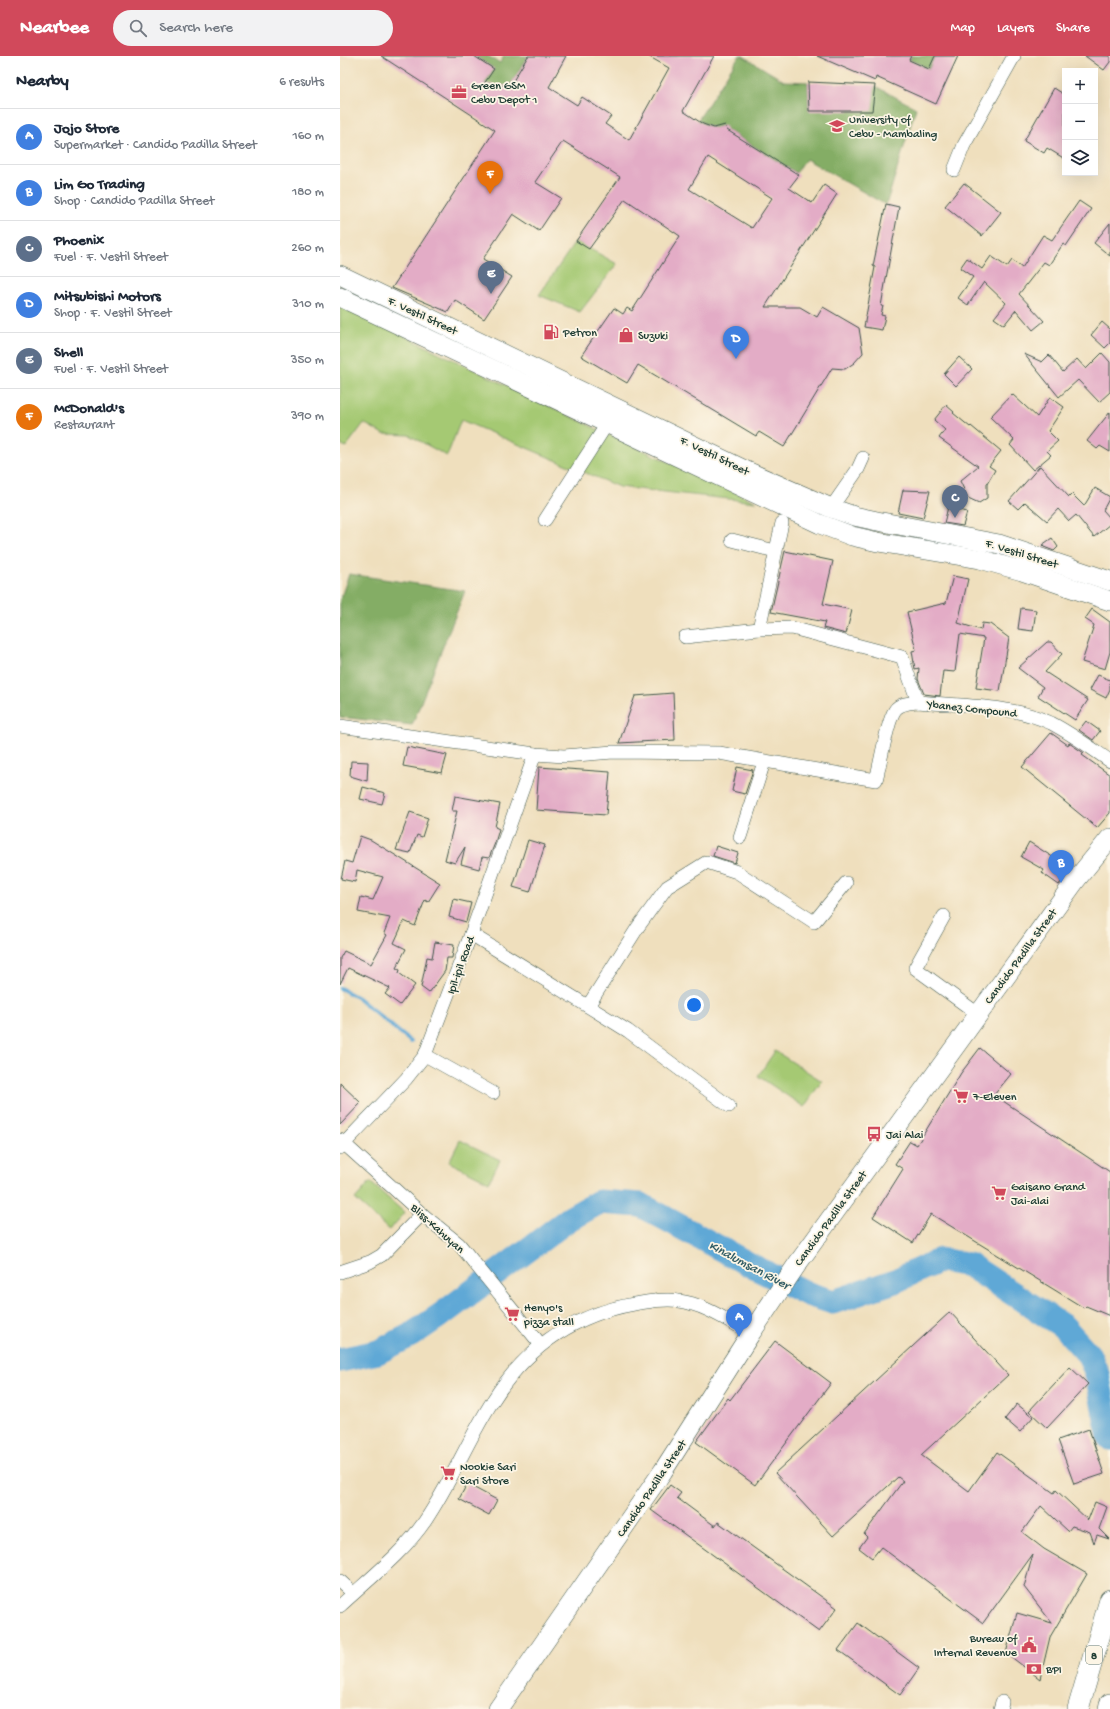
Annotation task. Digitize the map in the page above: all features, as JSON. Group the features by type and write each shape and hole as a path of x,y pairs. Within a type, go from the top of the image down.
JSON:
{"main road":[{"name":"F. Vestil Street","path":"340,275 749,472 831,508 854,516 877,521 998,544 1110,581"},
{"name":"F. Vestil Street","path":"340,297 820,524 852,536 878,542 980,559 1022,571 1110,601"},
{"name":"Candido Padilla Street","path":"498,1709 663,1471 750,1333 798,1263 1076,880 1110,838"},
{"name":"8","path":"1078,1709 1110,1600"},
{"path":"1109,1709 1110,1704"}],"street":[{"path":"954,170 964,145 1014,56"},
{"path":"545,520 607,424"},
{"path":"831,508 858,469 863,458"},
{"path":"759,629 782,523"},
{"path":"732,540 775,551"},
{"path":"340,726 534,754 564,756 613,752 719,753 764,762 876,780 890,721 895,710 904,704 918,702 902,657 792,628 759,629 686,637"},
{"name":"Ybanez Compound","path":"918,702 1002,710 1028,715 1050,723 1068,733 1110,762"},
{"name":"Ipil-ipil Road","path":"341,1144 406,1079 426,1055 471,934 534,754"},
{"path":"740,837 764,762"},
{"path":"588,1006 638,928 667,887 707,862 737,872 814,922 846,882"},
{"path":"944,916 915,968 978,1014"},
{"path":"471,934 628,1031 729,1106"},
{"path":"426,1055 492,1093"},
{"name":"Bliss-Kahuyan","path":"341,1144 458,1244 541,1345"},
{"path":"340,1272 370,1262 382,1255 422,1214"},
{"path":"340,1606 402,1548 424,1522 445,1490 475,1429 493,1400 515,1371 541,1345 569,1325 612,1308 652,1301 679,1301 704,1308 750,1333"},
{"path":"340,1581 353,1593"}],"green space":[{"path":"474,56 488,56 500,63 504,56 528,56 510,86 480,91 494,69"},
{"name":"University of Cebu - Mambaling","path":"739,56 743,56 784,81 808,82 809,111 875,86 916,108 886,205 806,159 796,173 723,126 717,127 715,130 698,120"},
{"path":"911,56 935,56 929,69 909,60"},
{"path":"576,241 617,264 580,312 539,295"},
{"path":"340,305 603,432 756,502 619,487 461,420 447,456 409,435 383,434 364,423 346,447 340,444"},
{"path":"349,574 465,591 412,725 340,717 340,600"},
{"path":"775,1051 822,1081 804,1107 758,1076"},
{"path":"460,1140 500,1160 489,1182 449,1162"},
{"path":"370,1182 405,1213 389,1230 355,1199"}],"building":[{"path":"381,56 474,56 494,69 484,84 510,86 528,56 566,56 549,87 577,105 582,97 611,116 605,124 629,140 669,68 648,56 714,56 683,111 703,124 714,128 725,125 727,130 799,175 789,188 812,203 824,185 837,194 765,307 800,307 817,317 823,307 859,328 863,353 854,363 845,369 832,368 784,447 759,432 756,436 638,365 627,383 581,356 614,308 623,314 627,308 632,311 680,236 625,199 589,249 576,241 620,177 563,141 535,182 561,198 539,231 513,214 483,259 512,277 484,319 455,300 448,312 392,288 495,130","holes":["708,157 772,198 752,228 689,189"]},
{"path":"817,56 911,56 909,60 929,69 935,56 958,56 936,104 876,77 875,81"},
{"path":"1085,56 1110,56 1110,62 1104,70"},
{"path":"808,82 875,85 872,111 809,111"},
{"path":"1054,88 1062,93 1062,157 1047,148 1044,153 1024,141"},
{"path":"964,183 1001,212 982,236 945,206"},
{"path":"1079,201 1091,209 1066,246 1063,244 1049,265 1044,262 1019,294 1044,321 1033,330 1016,310 1004,325 994,318 1006,303 984,282 968,305 958,298 973,277 960,268 967,258 982,269 991,256 1007,267 1012,260 1022,268 1043,235 1052,240"},
{"path":"886,204 899,207 881,306 883,306 881,315 885,316 882,330 864,327 875,267 873,266"},
{"path":"1110,223 1110,256 1094,243"},
{"path":"1102,322 1110,329 1110,343 1105,348 1091,335"},
{"path":"1102,353 1110,362 1110,392 1099,402 1078,380 1059,397 1024,354 1042,362 1049,355 1063,372 1077,359 1086,369"},
{"path":"959,357 972,369 956,386 944,374"},
{"path":"1012,394 1037,417 1050,397 1064,407 1048,431 1058,441 1047,451 1051,455 1033,470 1010,445 1014,440 990,417"},
{"path":"946,405 954,412 953,413 1001,451 989,466 995,470 987,484 987,498 979,503 968,498 960,481 978,466 939,438 945,430 934,420"},
{"path":"1110,412 1110,452 1100,446 1097,449 1087,441"},
{"path":"1040,466 1069,497 1072,494 1084,506 1095,488 1110,497 1103,510 1110,518 1110,524 1094,537 1076,515 1069,521 1058,509 1047,521 1025,502 1018,509 1009,501"},
{"path":"903,490 930,491 923,518 898,513"},
{"path":"948,507 967,512 963,526 944,523"},
{"path":"1052,538 1058,547 1054,551 1042,545"},
{"path":"785,551 833,561 823,604 852,610 846,634 823,628 825,622 771,612"},
{"path":"953,576 968,579 958,623 981,630 982,623 990,624 1009,638 1000,691 976,688 984,638 960,634 955,672 943,671 940,696 924,694 918,679 919,668 915,669 912,651 916,650 907,612 946,603"},
{"path":"1021,608 1036,610 1033,631 1018,629"},
{"path":"1092,609 1110,622 1110,652 1105,669 1082,662 1094,625 1085,619"},
{"path":"1047,642 1051,642 1062,654 1045,672 1088,700 1075,720 1038,696 1043,687 1018,668"},
{"path":"1098,675 1110,680 1110,689 1106,698 1090,690"},
{"path":"673,693 675,740 619,743 635,696"},
{"path":"1086,721 1100,731 1093,740 1079,730"},
{"path":"1051,733 1068,745 1069,743 1084,753 1082,755 1110,775 1110,813 1097,828 1022,767"},
{"path":"407,747 447,755 442,773 403,766"},
{"path":"351,761 368,762 367,781 350,776"},
{"path":"539,767 610,772 606,815 536,810"},
{"path":"737,767 753,770 745,794 732,791"},
{"path":"363,787 385,793 382,804 360,799"},
{"path":"455,796 500,804 495,827 499,829 495,843 489,858 482,857 479,869 461,864 465,847 455,863 445,860 457,811 452,811"},
{"path":"410,812 428,818 422,837 417,835 410,853 396,850"},
{"path":"360,836 371,840 440,883 428,902 425,900 415,926 404,921 394,943 406,949 396,968 400,970 399,973 415,985 400,1005 385,994 390,988 348,968 340,984 340,958 344,951 371,964 387,935 384,933 390,918 358,912 361,897 373,900 383,877 357,870 355,882 341,879 345,861 352,863"},
{"path":"528,840 545,845 530,892 513,887"},
{"path":"1029,842 1070,868 1059,885 1042,873 1044,870 1021,857"},
{"path":"716,846 738,853 735,863 713,856"},
{"path":"453,899 471,903 466,922 449,917"},
{"path":"435,942 454,945 452,958 447,958 445,971 429,993 421,987 427,957 432,958"},
{"name":"Gaisano Grand Jai-alai","path":"980,1048 1011,1074 994,1095 1110,1172 1110,1316 1086,1306 1084,1308 931,1214 913,1243 873,1217 903,1169 895,1164 910,1141 917,1145 961,1073"},
{"path":"340,1083 361,1103 340,1125"},
{"path":"950,1312 1008,1375 921,1455 969,1491 997,1452 1054,1493 1056,1490 1088,1520 1095,1502 1107,1507 1099,1529 1109,1539 1097,1535 1094,1543 1090,1532 1072,1526 1068,1531 1041,1506 1022,1532 1044,1549 1087,1574 1050,1637 1040,1679 1006,1653 1017,1613 1052,1623 1024,1587 1033,1554 983,1623 881,1547 872,1558 859,1548 867,1537 864,1534 903,1481 898,1477 833,1536 775,1473"},
{"path":"775,1341 831,1383 755,1485 696,1442 728,1398 730,1400"},
{"path":"1070,1367 1088,1384 1047,1428 1029,1411"},
{"path":"1017,1404 1033,1417 1020,1432 1005,1419"},
{"path":"1089,1429 1104,1474 1074,1484 1058,1440"},
{"path":"467,1484 497,1500 489,1515 459,1499"},
{"path":"670,1485 681,1493 677,1498 715,1526 718,1522 837,1608 819,1632 651,1510"},
{"path":"858,1623 919,1668 900,1695 838,1650"}],"waterway":[{"path":"340,988 358,998 411,1042"},
{"name":"Kinalumsan River","path":"340,1360 378,1352 411,1335 445,1312 569,1219 599,1202 641,1205 752,1266 808,1294 833,1302 895,1281 940,1260 969,1265 1064,1327 1089,1355 1097,1374 1110,1438"}],"place":[{"name":"Green GSM Cebu Depot 1","path":"459,92"},
{"name":"University of Cebu - Mambaling","path":"837,126"},
{"name":"McDonald's","path":"490,194"},
{"name":"Shell","path":"491,294"},
{"name":"Petron","path":"551,332"},
{"name":"Suzuki","path":"626,335"},
{"name":"Mitsubishi Motors","path":"736,359"},
{"name":"Phoenix","path":"955,518"},
{"name":"Lim Go Trading","path":"1061,883"},
{"name":"7-Eleven","path":"961,1096"},
{"name":"Jai Alai","path":"874,1134"},
{"name":"Gaisano Grand Jai-alai","path":"999,1193"},
{"name":"Henyo's pizza stall","path":"512,1314"},
{"name":"Jojo Store","path":"739,1337"},
{"name":"Nookie Sari Sari Store","path":"448,1473"},
{"name":"Bureau of Internal Revenue","path":"1029,1645"},
{"name":"BPI","path":"1034,1669"}]}
